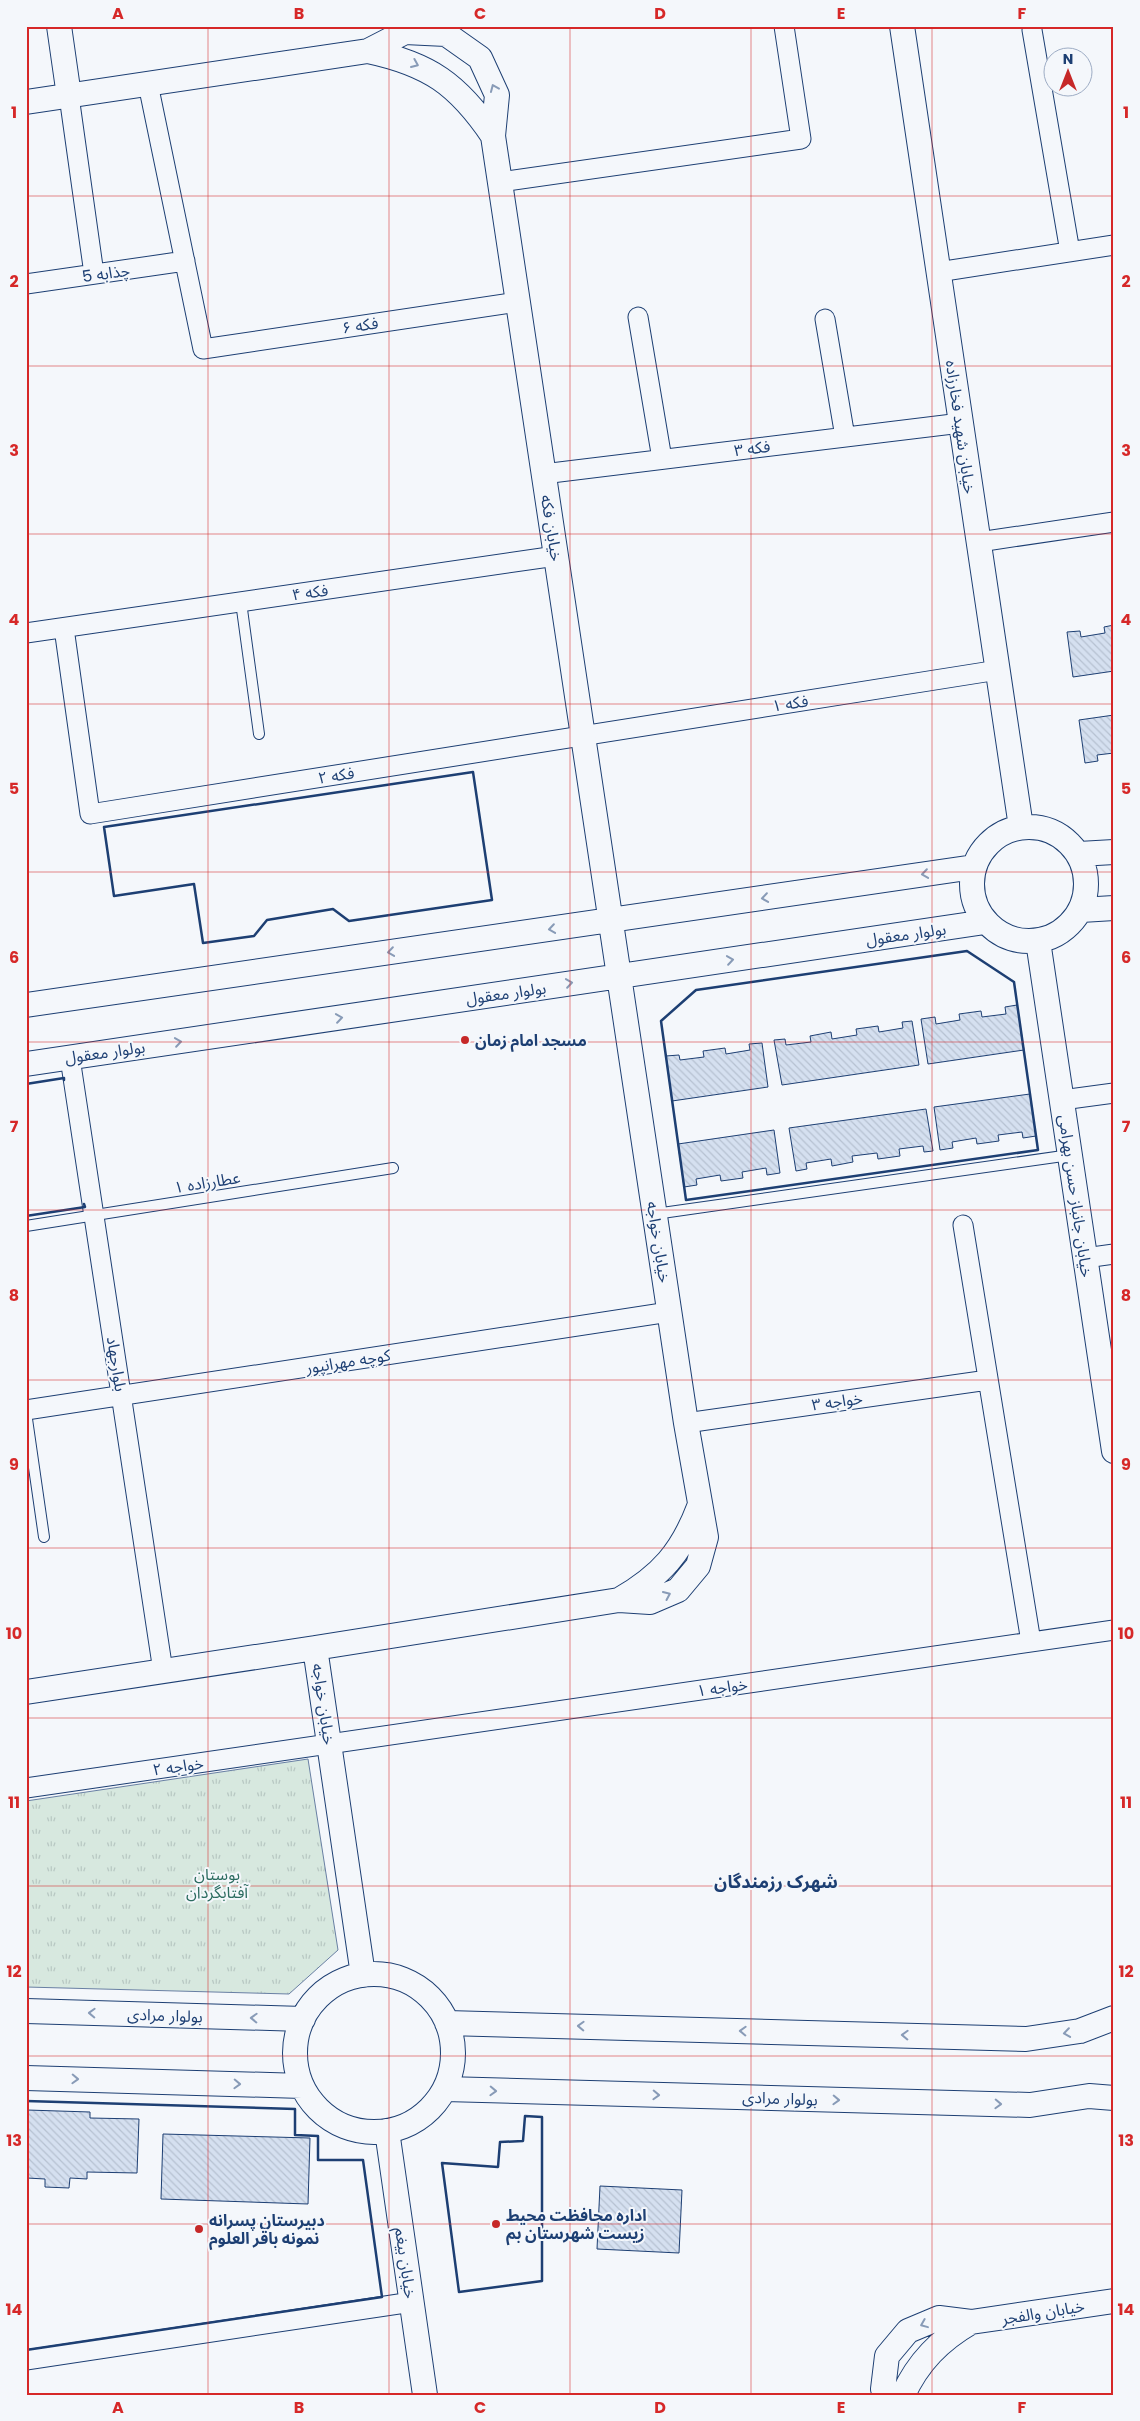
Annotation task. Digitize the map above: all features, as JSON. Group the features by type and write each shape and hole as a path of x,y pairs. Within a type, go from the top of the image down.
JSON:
{"street":[{"path":"59,26 94,274"},
{"path":"500,182 801,140 784,26"},
{"name":"خیابان شهید فخارزاده","path":"902,26 1021,827"},
{"path":"1032,30 1070,252"},
{"path":"26,102 368,51 405,32 446,34 480,58 498,95 493,136"},
{"path":"368,51 399,58 428,70 454,88 470,104 493,136"},
{"path":"148,84 185,262"},
{"name":"خیابان فکه","path":"493,136 610,921"},
{"path":"938,272 1114,245"},
{"name":"چذابه 5","path":"26,284 185,262"},
{"name":"فکه ۶","path":"185,262 203,349 518,302"},
{"path":"638,317 662,459"},
{"path":"825,320 845,437"},
{"name":"فکه ۳","path":"544,474 961,423"},
{"path":"978,542 1114,522"},
{"name":"فکه ۴","path":"26,633 556,556"},
{"name":"فکه ۲","path":"64,628 90,814 583,736"},
{"name":"فکه ۱","path":"583,736 998,670"},
{"path":"1021,827 1038,827 1054,832 1068,842 1079,854 1087,882 1086,896 1081,910 1070,925 1056,936 1038,941 1018,941 1000,934 985,922 977,910 972,896 971,881 974,867 984,848 1000,834 1021,827"},
{"path":"1079,854 1114,852"},
{"path":"26,1005 974,867"},
{"path":"1081,910 1114,908"},
{"name":"خیابان خواجه","path":"364,1975 315,1648 620,1600 650,1602 678,1590 698,1566 706,1537 699,1507 610,921"},
{"name":"بولوار معقول","path":"26,1064 985,922"},
{"name":"خیابان جانباز حسن بهرامی","path":"1038,941 1114,1451"},
{"name":"بلوارجهاد","path":"70,1058 163,1671"},
{"path":"1062,1100 1114,1093"},
{"path":"963,1225 1031,1642"},
{"path":"1085,1258 1114,1254"},
{"name":"کوچه مهرانپور","path":"26,1411 670,1312"},
{"name":"خواجه ۳","path":"686,1423 988,1380"},
{"name":"خواجه ۱","path":"330,1744 1114,1630"},
{"path":"26,1692 315,1648"},
{"name":"خواجه ۲","path":"26,1788 330,1744"},
{"path":"364,1975 384,1975 404,1980 422,1991 437,2005 448,2023 453,2045 452,2068 445,2089 434,2104 421,2117 404,2126 387,2131 366,2132 340,2124 328,2117 313,2103 302,2086 296,2063 296,2048 303,2019 314,2003 328,1990 345,1980 364,1975"},
{"name":"بولوار مرادی","path":"26,2011 303,2019"},
{"path":"448,2023 1026,2039 1080,2031 1114,2018"},
{"path":"26,2078 302,2086"},
{"name":"بولوار مرادی","path":"445,2089 1030,2105 1089,2096 1114,2098"},
{"name":"خیابان بیغم","path":"387,2131 425,2395"},
{"name":"خیابان والفجر","path":"972,2322 1114,2301"},
{"path":"26,2360 412,2302"},
{"path":"885,2395 883,2389 888,2356 908,2330 939,2318 972,2322"},
{"path":"903,2395 921,2362 936,2346 972,2322"}],"lane":[{"path":"242,602 259,734"},
{"path":"655,1214 1070,1155"},
{"name":"عطارزاده ۱","path":"26,1226 393,1168"},
{"path":"26,1411 44,1537"}],"green space":[{"name":"بوستان آفتابگردان","path":"308,1759 338,1950 289,1994 26,1987 26,1801"}],"building":[{"path":"1114,625 1114,671 1073,677 1067,632 1080,631 1081,637 1105,633 1104,627"},
{"path":"1114,715 1114,753 1097,755 1098,761 1085,763 1079,720"},
{"path":"1017,1005 1024,1050 928,1064 921,1019 935,1017 936,1024 960,1020 959,1014 981,1011 982,1017 1006,1014 1005,1007"},
{"path":"912,1021 919,1065 782,1085 774,1040 785,1039 786,1045 811,1042 810,1036 831,1032 832,1039 857,1035 856,1029 878,1026 879,1032 903,1028 902,1022"},
{"path":"762,1043 768,1087 672,1101 666,1056 679,1055 680,1060 704,1057 703,1051 725,1048 726,1054 750,1050 749,1044"},
{"path":"1030,1094 1036,1136 1023,1138 1022,1132 998,1135 999,1141 977,1144 976,1138 952,1142 953,1148 940,1150 934,1107"},
{"path":"926,1109 933,1151 924,1152 923,1146 899,1149 900,1156 878,1159 877,1153 852,1156 853,1162 832,1166 831,1159 806,1163 807,1169 796,1171 789,1128"},
{"path":"774,1130 780,1173 767,1175 766,1168 742,1172 743,1178 721,1181 720,1175 696,1179 697,1185 684,1187 678,1144"},
{"path":"27,2110 90,2112 90,2118 139,2119 137,2173 87,2172 87,2179 70,2178 69,2188 45,2187 45,2179 27,2178"},
{"path":"163,2134 310,2138 308,2204 161,2199"},
{"path":"600,2186 682,2190 679,2253 597,2249"}],"wall":[{"path":"473,772 492,900 349,921 333,909 267,920 254,936 203,943 194,884 114,896 104,827 473,772"},
{"path":"967,951 1014,982 1038,1150 686,1200 661,1021 696,990 967,951"},
{"path":"26,1084 64,1078 64,1080"},
{"path":"26,1216 85,1207 84,1204"},
{"path":"26,2101 295,2109 295,2135 318,2136 318,2160 363,2160 382,2297 26,2350"},
{"path":"525,2116 542,2117 542,2281 459,2292 442,2163 498,2167 500,2142 523,2141 525,2116"}],"place":[{"name":"مسجد امام زمان","path":"465,1040"},
{"name":"اداره محافظت محیط زیست شهرستان بم","path":"496,2224"},
{"name":"دبیرستان پسرانه نمونه باقر العلوم","path":"199,2229"}],"district":[{"name":"شهرک رزمندگان","path":"776,1882"}]}
